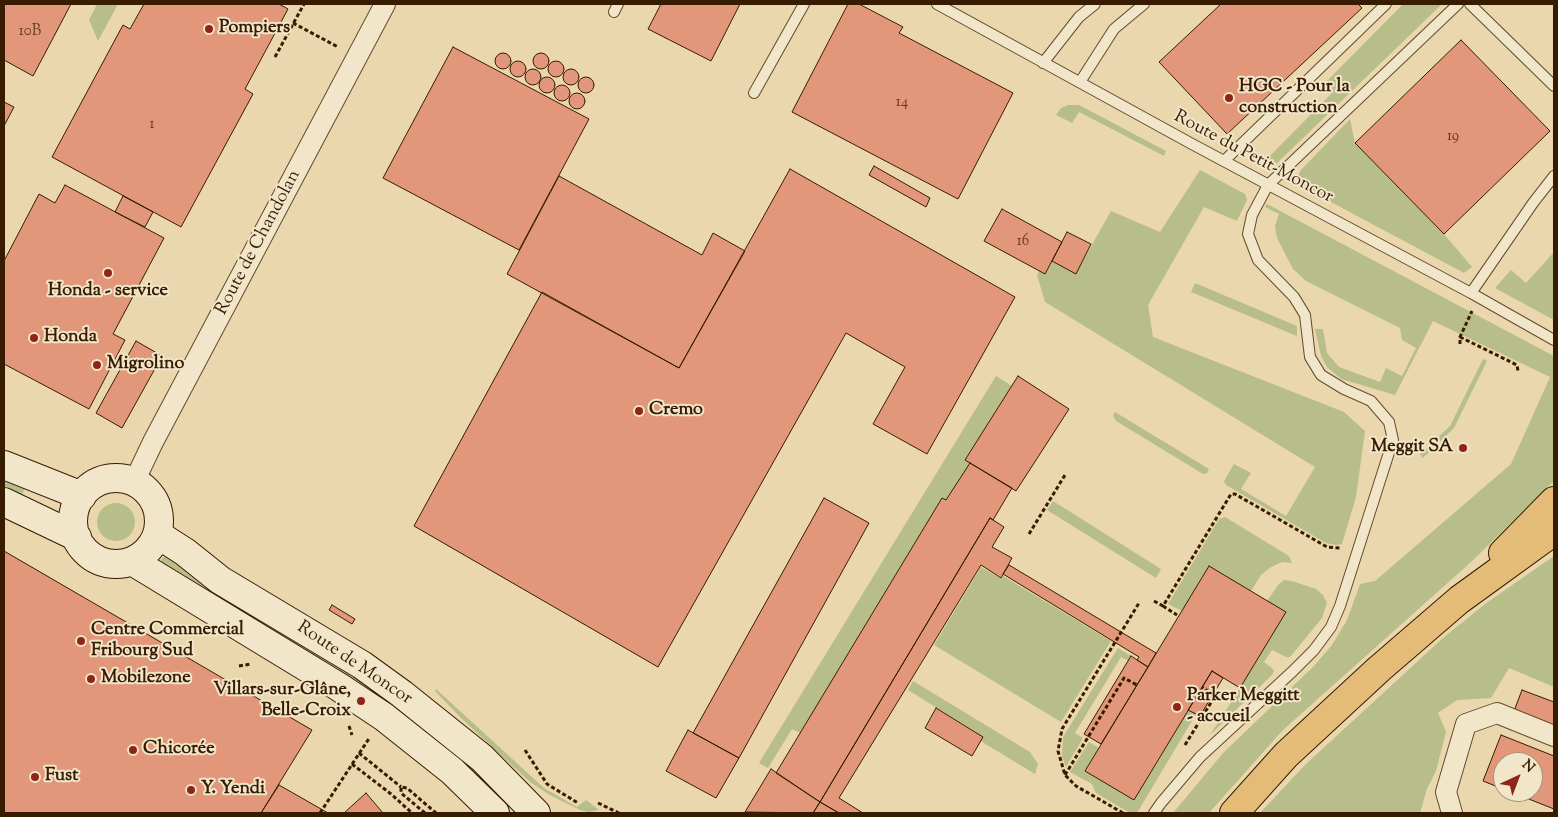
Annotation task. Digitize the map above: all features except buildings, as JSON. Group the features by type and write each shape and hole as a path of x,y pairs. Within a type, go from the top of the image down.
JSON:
{"highway":[{"path":"1459,600 1554,501"},
{"path":"1234,813 1310,732 1379,669 1459,600 1554,531"}],"main road":[{"path":"4,465 82,496"},
{"path":"123,479 134,482 150,495 156,504 160,520 155,540 146,553 122,564 111,564 90,555 82,547 74,527 74,515 82,496 89,488 101,481 123,479"},
{"path":"4,502 77,537"},
{"name":"Route de Moncor","path":"157,534 185,552 220,580 362,665 402,694 482,758 536,813"},
{"name":"Route de Moncor","path":"132,561 331,682 384,717 452,771 495,813"}],"street":[{"name":"Route de Chandolan","path":"134,482 153,442 385,4"},
{"path":"1452,813 1446,792 1466,724 1497,713 1554,736"}],"lane":[{"path":"754,93 804,4"},
{"name":"Route du Petit-Moncor","path":"937,4 1268,185 1471,293 1554,340"},
{"path":"1043,63 1079,17 1094,4"},
{"path":"1080,82 1114,29 1144,4"},
{"path":"1224,161 1386,4"},
{"path":"1154,813 1200,757 1314,650 1330,627 1340,606 1393,440 1389,422 1371,401 1321,376 1310,357 1305,315 1294,297 1258,260 1248,234 1252,215 1268,185 1458,4"},
{"path":"1470,4 1554,86"},
{"path":"1471,293 1533,203 1554,176"}],"path":[{"path":"275,57 304,4"},
{"path":"293,23 343,50"},
{"path":"1460,344 1460,337 1468,319"},
{"path":"1460,337 1517,365 1518,371"},
{"path":"1029,534 1065,475"},
{"path":"1163,606 1231,494 1236,494 1327,547 1345,546 1343,554"},
{"path":"1154,601 1177,615"},
{"path":"1123,813 1076,786 1065,775 1058,751 1062,729 1139,603"},
{"path":"1065,775 1124,678 1137,685"},
{"path":"1194,730 1201,734"},
{"path":"320,813 365,744"},
{"path":"526,750 547,784 578,802"},
{"path":"359,754 401,787 407,788 436,813"},
{"path":"352,764 392,794 412,813"},
{"path":"401,787 401,793 424,813"},
{"path":"598,803 619,813"},
{"path":"611,809 614,813"}],"green space":[{"path":"97,4 118,4 98,41 89,20"},
{"path":"1403,4 1442,4 1273,167 1263,163 1331,94 1323,85"},
{"path":"1068,105 1079,105 1166,151 1164,156 1079,112 1072,123 1056,115 1061,108"},
{"path":"1350,119 1355,143 1444,234 1472,267 1464,273 1299,185 1297,178 1301,170"},
{"path":"1200,170 1245,194 1247,200 1237,221 1204,207 1148,305 1153,337 1344,412 1365,431 1356,497 1342,544 1326,543 1226,485 1224,481 1234,464 1251,473 1241,489 1286,516 1315,467 1045,302 1037,275 1039,271 1045,274 1052,261 1076,273 1111,211 1160,232"},
{"path":"1267,204 1552,355 1554,357 1554,481 1471,562 1282,731 1209,813 1173,813 1224,752 1314,666 1332,645 1347,620 1360,584 1375,581 1511,464 1550,377 1433,321 1395,395 1341,379 1327,367 1321,356 1315,329 1323,329 1327,353 1339,367 1380,382 1386,368 1402,376 1416,348 1402,340 1400,328 1306,281 1293,269 1277,238 1275,226 1279,214 1265,207"},
{"path":"1554,252 1554,320 1495,288 1511,270 1526,283"},
{"path":"1195,283 1297,326 1297,336 1191,292"},
{"path":"1483,359 1487,361 1454,428 1423,458 1420,454 1450,426"},
{"path":"996,376 1012,386 965,460 970,463 946,500 942,498 800,733 792,729 768,768 759,763"},
{"path":"1115,412 1209,469 1207,473 1203,474 1116,421 1113,416"},
{"path":"4,480 25,488 22,495 4,486"},
{"path":"1053,501 1161,569 1156,578 1047,510"},
{"path":"116,503 130,508 135,522 130,536 116,541 102,536 97,522 102,508"},
{"path":"1225,517 1289,556 1292,563 1282,562 1271,567 1261,575 1251,591 1182,611 1168,604 1219,519"},
{"path":"167,553 207,589 335,664 390,700 388,703 333,666 157,565"},
{"path":"1554,556 1554,687 1509,668 1491,698 1457,700 1438,713 1446,732 1436,771 1427,789 1420,813 1260,813 1306,764 1443,638 1485,604"},
{"path":"981,567 1001,579 1003,576 1111,641 1061,722 934,645"},
{"path":"1284,580 1316,589 1323,595 1327,603 1322,618 1290,657 1272,650 1264,662 1274,671 1272,675 1210,735 1240,688 1267,601 1278,585"},
{"path":"1118,648 1131,656 1129,661 1121,657 1075,733 1083,738 1066,767 1062,757 1063,737"},
{"path":"913,681 1030,752 1038,764 1035,774 974,737 976,732 908,690"},
{"path":"436,689 544,788 577,807 586,800 599,810 589,812 580,810 548,794 530,782 462,719 435,691"},
{"path":"400,708 438,737 485,779 519,813 515,813 436,739 398,711"},
{"path":"1188,710 1196,714 1137,813 1130,813 1096,793 1092,784 1070,772 1089,742 1099,748 1085,771 1134,800"}],"place":[{"name":"Pompiers","path":"209,29"},
{"name":"HGC - Pour la construction","path":"1229,98"},
{"name":"Honda - service","path":"108,273"},
{"name":"Honda","path":"34,338"},
{"name":"Migrolino","path":"97,365"},
{"name":"Cremo","path":"639,411"},
{"name":"Meggit SA","path":"1463,448"},
{"name":"Centre Commercial Fribourg Sud","path":"81,641"},
{"name":"Mobilezone","path":"91,679"},
{"name":"Villars-sur-Glâne, Belle-Croix","path":"361,701"},
{"name":"Parker Meggitt - accueil","path":"1177,707"},
{"name":"Chicorée","path":"133,750"},
{"name":"Fust","path":"35,777"},
{"name":"Y. Yendi","path":"191,790"}]}
